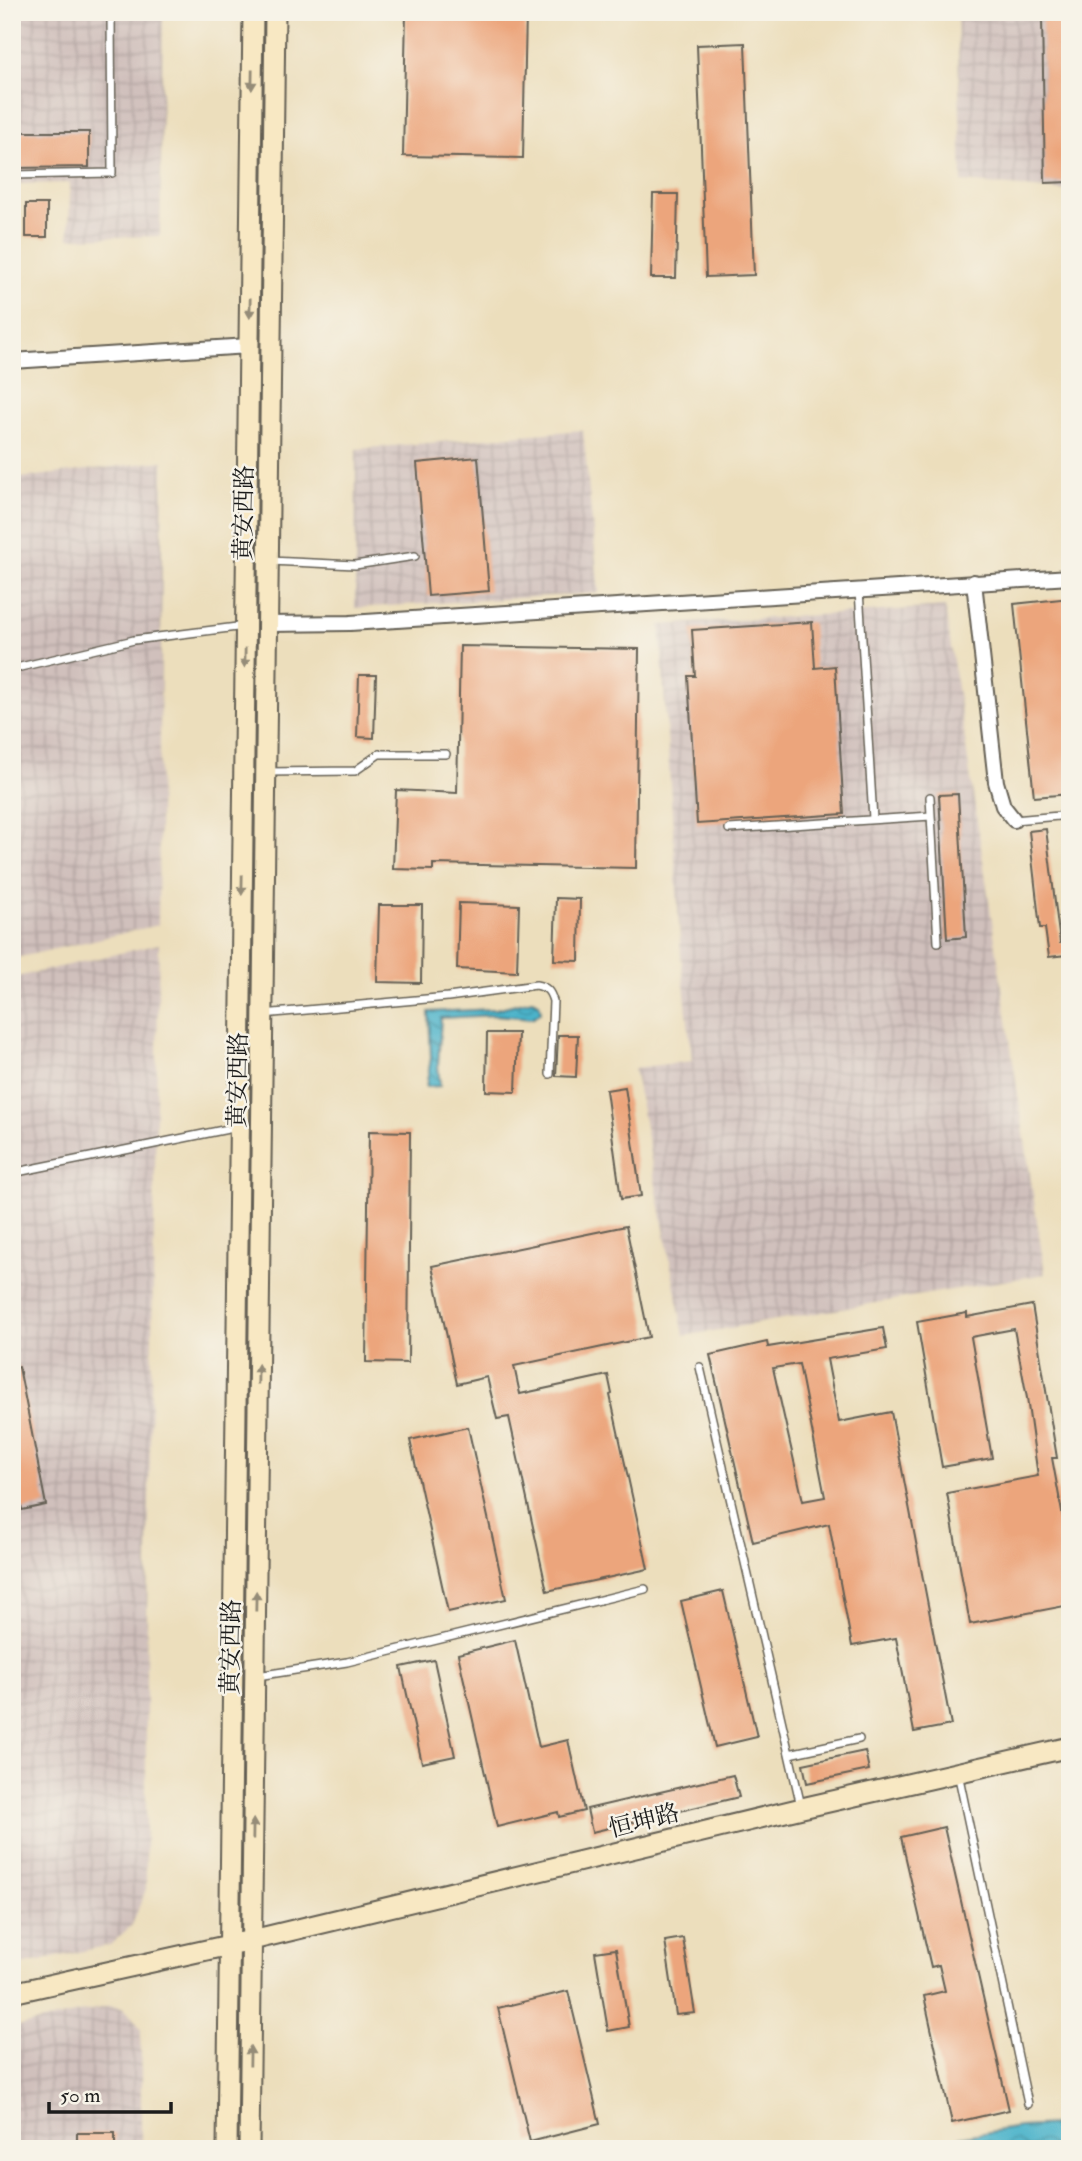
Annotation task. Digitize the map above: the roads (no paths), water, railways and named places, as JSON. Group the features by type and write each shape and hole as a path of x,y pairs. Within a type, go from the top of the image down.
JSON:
{"street":[{"name":"黄安西路","path":"227,2149 253,12"},
{"name":"黄安西路","path":"249,2149 275,12"},
{"path":"12,361 249,346"},
{"path":"267,624 350,623 1070,577"},
{"path":"974,582 996,782 1003,806 1014,820"},
{"name":"恒坤路","path":"12,1993 231,1945 802,1808 1070,1747"}],"lane":[{"path":"12,175 112,173 111,12"},
{"path":"268,561 355,565 415,556"},
{"path":"859,589 873,819"},
{"path":"12,669 134,640 246,626"},
{"path":"266,772 355,771 379,754 446,754"},
{"path":"930,797 938,942"},
{"path":"1014,820 1070,815"},
{"path":"729,828 931,816"},
{"path":"263,1014 544,986 550,991 554,1001 550,1074"},
{"path":"12,1173 239,1127"},
{"path":"700,1367 802,1808"},
{"path":"255,1677 346,1662 645,1589"},
{"path":"789,1754 859,1739"},
{"path":"957,1772 1028,2104"}],"water":[{"path":"532,1000 539,1003 541,1012 532,1018 495,1015 441,1018 438,1066 440,1086 426,1087 431,1058 429,1012 496,1009"},
{"path":"1055,2125 1058,2149 963,2149 959,2137 1020,2127"}]}
